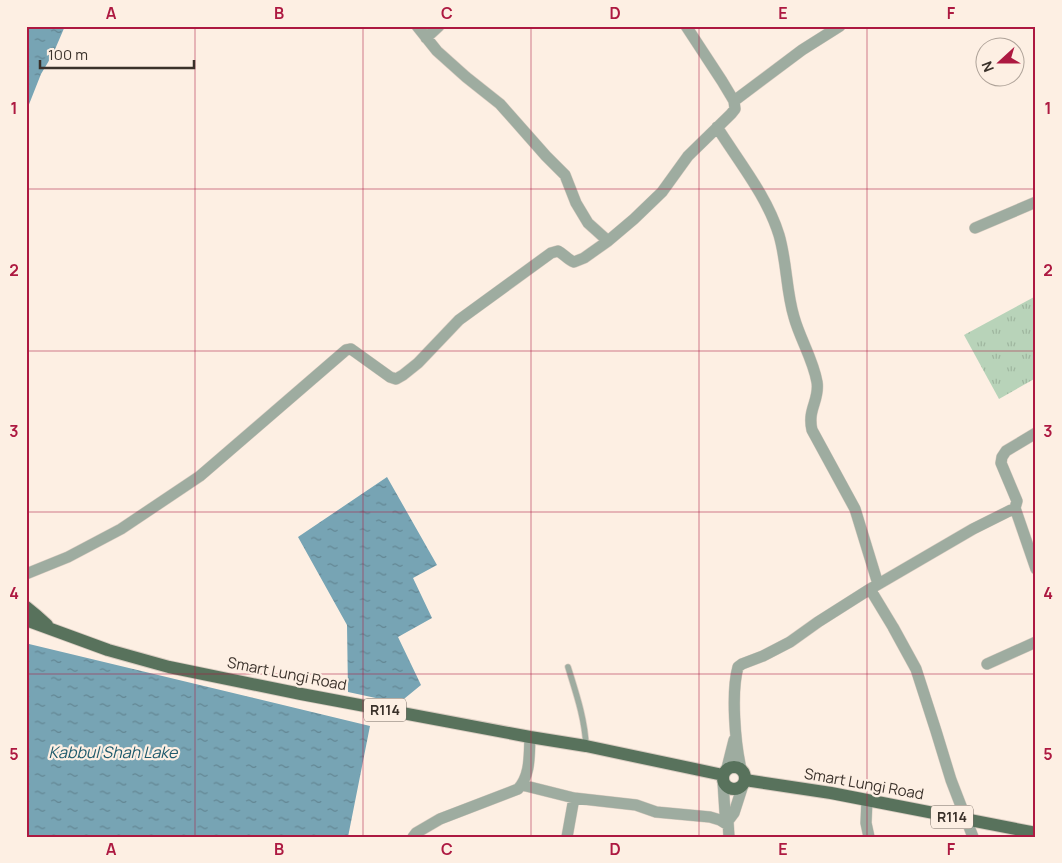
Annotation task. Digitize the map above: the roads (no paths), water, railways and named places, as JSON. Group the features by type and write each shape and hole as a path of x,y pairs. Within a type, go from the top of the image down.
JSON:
{"main road":[{"name":"R114","path":"26,607 50,629"},
{"name":"Smart Lungi Road","path":"26,620 108,650 169,667 311,696 586,746 724,775"},
{"name":"R114","path":"735,766 743,778 738,788 732,789 727,787 724,775 735,766"},
{"name":"Smart Lungi Road","path":"743,778 1036,833"}],"street":[{"path":"417,26 437,51 500,104 565,175 576,203 588,223 608,241"},
{"path":"426,38 439,26"},
{"path":"26,574 68,557 121,529 200,476 346,350 352,349 390,377 396,379 418,363 459,320 551,253 558,251 574,262 584,258 608,241 662,192 688,156 735,109 734,101 686,26"},
{"path":"734,101 802,50 840,26"},
{"path":"717,127 770,210 779,236 794,320 802,336 816,381 818,392 810,418 812,430 854,509 874,587 916,669 950,780 973,837"},
{"path":"975,228 1036,202"},
{"path":"1036,433 1006,451 1001,463 1017,501 1015,508 1036,569"},
{"path":"728,823 734,813 743,778 736,732 734,688 738,667 790,642 874,587 973,529 1015,508"},
{"path":"988,664 1036,642"},
{"path":"729,837 725,813 724,775 736,732"},
{"path":"413,837 416,833 440,819 514,791 522,785 528,768 530,737"},
{"path":"522,785 574,798 636,806 656,812 710,818 728,823"},
{"path":"567,837 574,798"},
{"path":"867,800 866,823 869,837"}],"lane":[{"path":"568,667 586,732 586,746"}],"water":[{"path":"26,26 65,26 53,54 41,74 26,112"},
{"path":"387,477 437,565 413,578 432,618 398,637 421,685 399,703 348,692 347,625 298,537"},
{"name":"Kabbul Shah Lake","path":"29,644 370,726 348,837 26,837 26,645"}]}
